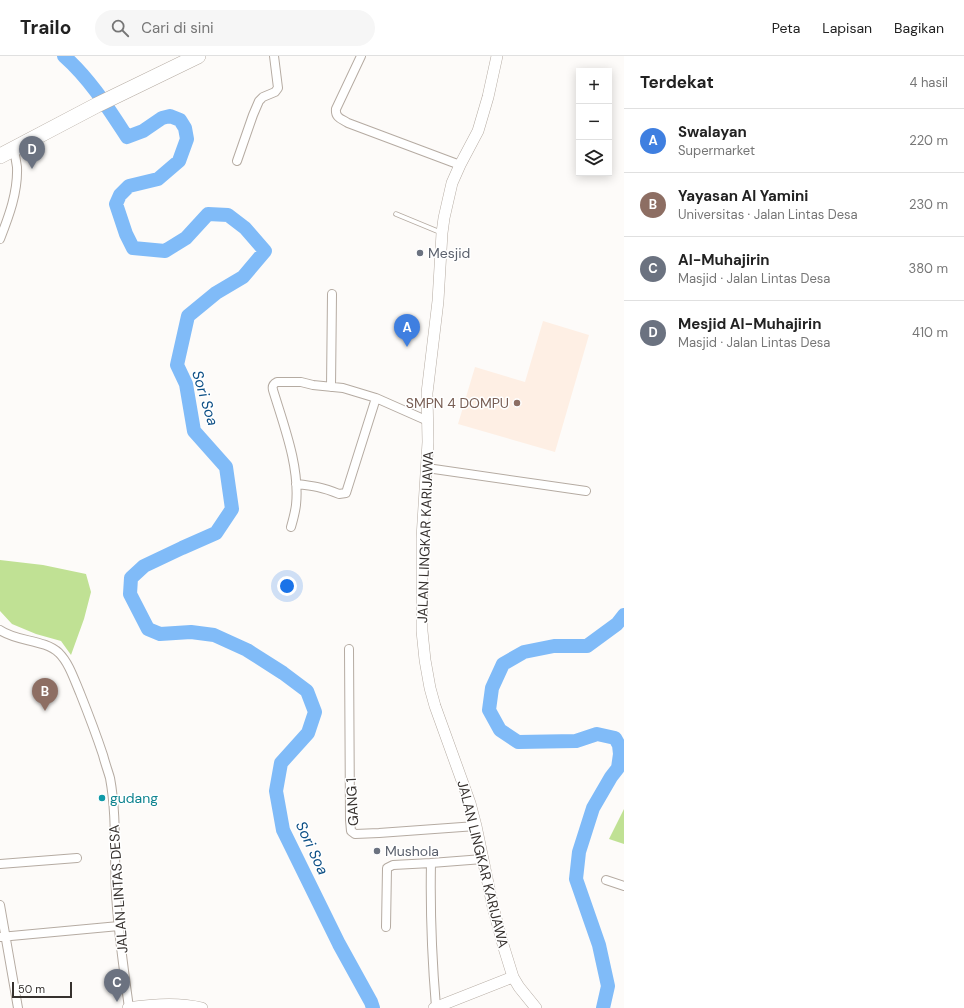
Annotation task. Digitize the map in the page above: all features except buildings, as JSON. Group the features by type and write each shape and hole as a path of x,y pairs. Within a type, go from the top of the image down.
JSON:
{"highway":[{"path":"0,156 120,93 198,56"}],"main road":[{"name":"JALAN LINGKAR KARIJAWA","path":"497,56 488,97 478,131 452,183 442,233 438,301 427,393 427,468 422,545 422,631 430,688 470,803 493,907 504,948 513,977 536,1008"},
{"path":"435,1008 513,977"},
{"name":"JALAN LINTAS DESA","path":"129,1008 145,1005 172,1004 202,1008"}],"street":[{"path":"238,161 259,101 263,97 275,92 278,88 274,56"},
{"path":"361,56 336,109 336,114 338,117 348,123 460,165"},
{"path":"0,239 11,211 16,187 17,167 14,148"},
{"path":"331,387 332,294"},
{"path":"291,527 296,505 295,466 292,451 272,386 274,384 277,382 293,382 343,388 376,398 428,421"},
{"path":"296,484 316,486 339,494 346,492 376,398"},
{"path":"427,468 586,491"},
{"name":"JALAN LINTAS DESA","path":"0,630 15,637 45,645 58,652 69,668 98,739 111,786 114,815 116,894 129,1008"},
{"name":"GANG 1","path":"349,649 351,831 356,834 476,826"},
{"path":"0,864 77,858"},
{"path":"386,927 387,868 393,865 483,858"},
{"path":"431,863 435,1008"},
{"path":"606,880 624,886"},
{"path":"0,905 3,937 18,1008"},
{"path":"3,937 119,926"}],"lane":[{"path":"396,214 442,233"}],"shaded area":[{"name":"SMPN 4 DOMPU","path":"543,321 589,335 555,452 458,424 475,367 525,382"}],"green space":[{"path":"0,560 43,565 86,574 91,592 84,619 71,655 61,641 36,634 12,624 0,611"},
{"path":"624,809 624,844 609,839"}],"waterway":[{"name":"Sori Soa","path":"64,56 90,84 127,137 143,131 162,118 170,116 180,120 185,128 187,139 179,161 158,179 129,186 120,195 116,204 126,234 133,248 165,251 186,238 208,214 228,215 245,228 265,251 243,277 216,293 188,316 177,365 186,384 194,431 226,467 232,509 216,533 144,566 131,578 130,594 148,629 160,634 191,632 214,635 247,650 283,673 307,691 315,712 308,733 281,763 276,791 283,830 339,944 373,1008"},
{"path":"603,1008 608,986 599,945 576,879 579,852 593,808 618,768 620,754 619,745 615,738 597,734 576,741 518,742 500,730 489,710 492,688 503,664 524,652 554,646 587,646 617,624 624,615"}],"place":[{"name":"Mesjid Al-Muhajirin","path":"32,169"},
{"name":"Mesjid","path":"420,253"},
{"name":"Swalayan","path":"407,347"},
{"name":"SMPN 4 DOMPU","path":"517,403"},
{"name":"Yayasan Al Yamini","path":"45,711"},
{"name":"gudang","path":"102,798"},
{"name":"Mushola","path":"377,851"},
{"name":"Al-Muhajirin","path":"117,1002"}]}
